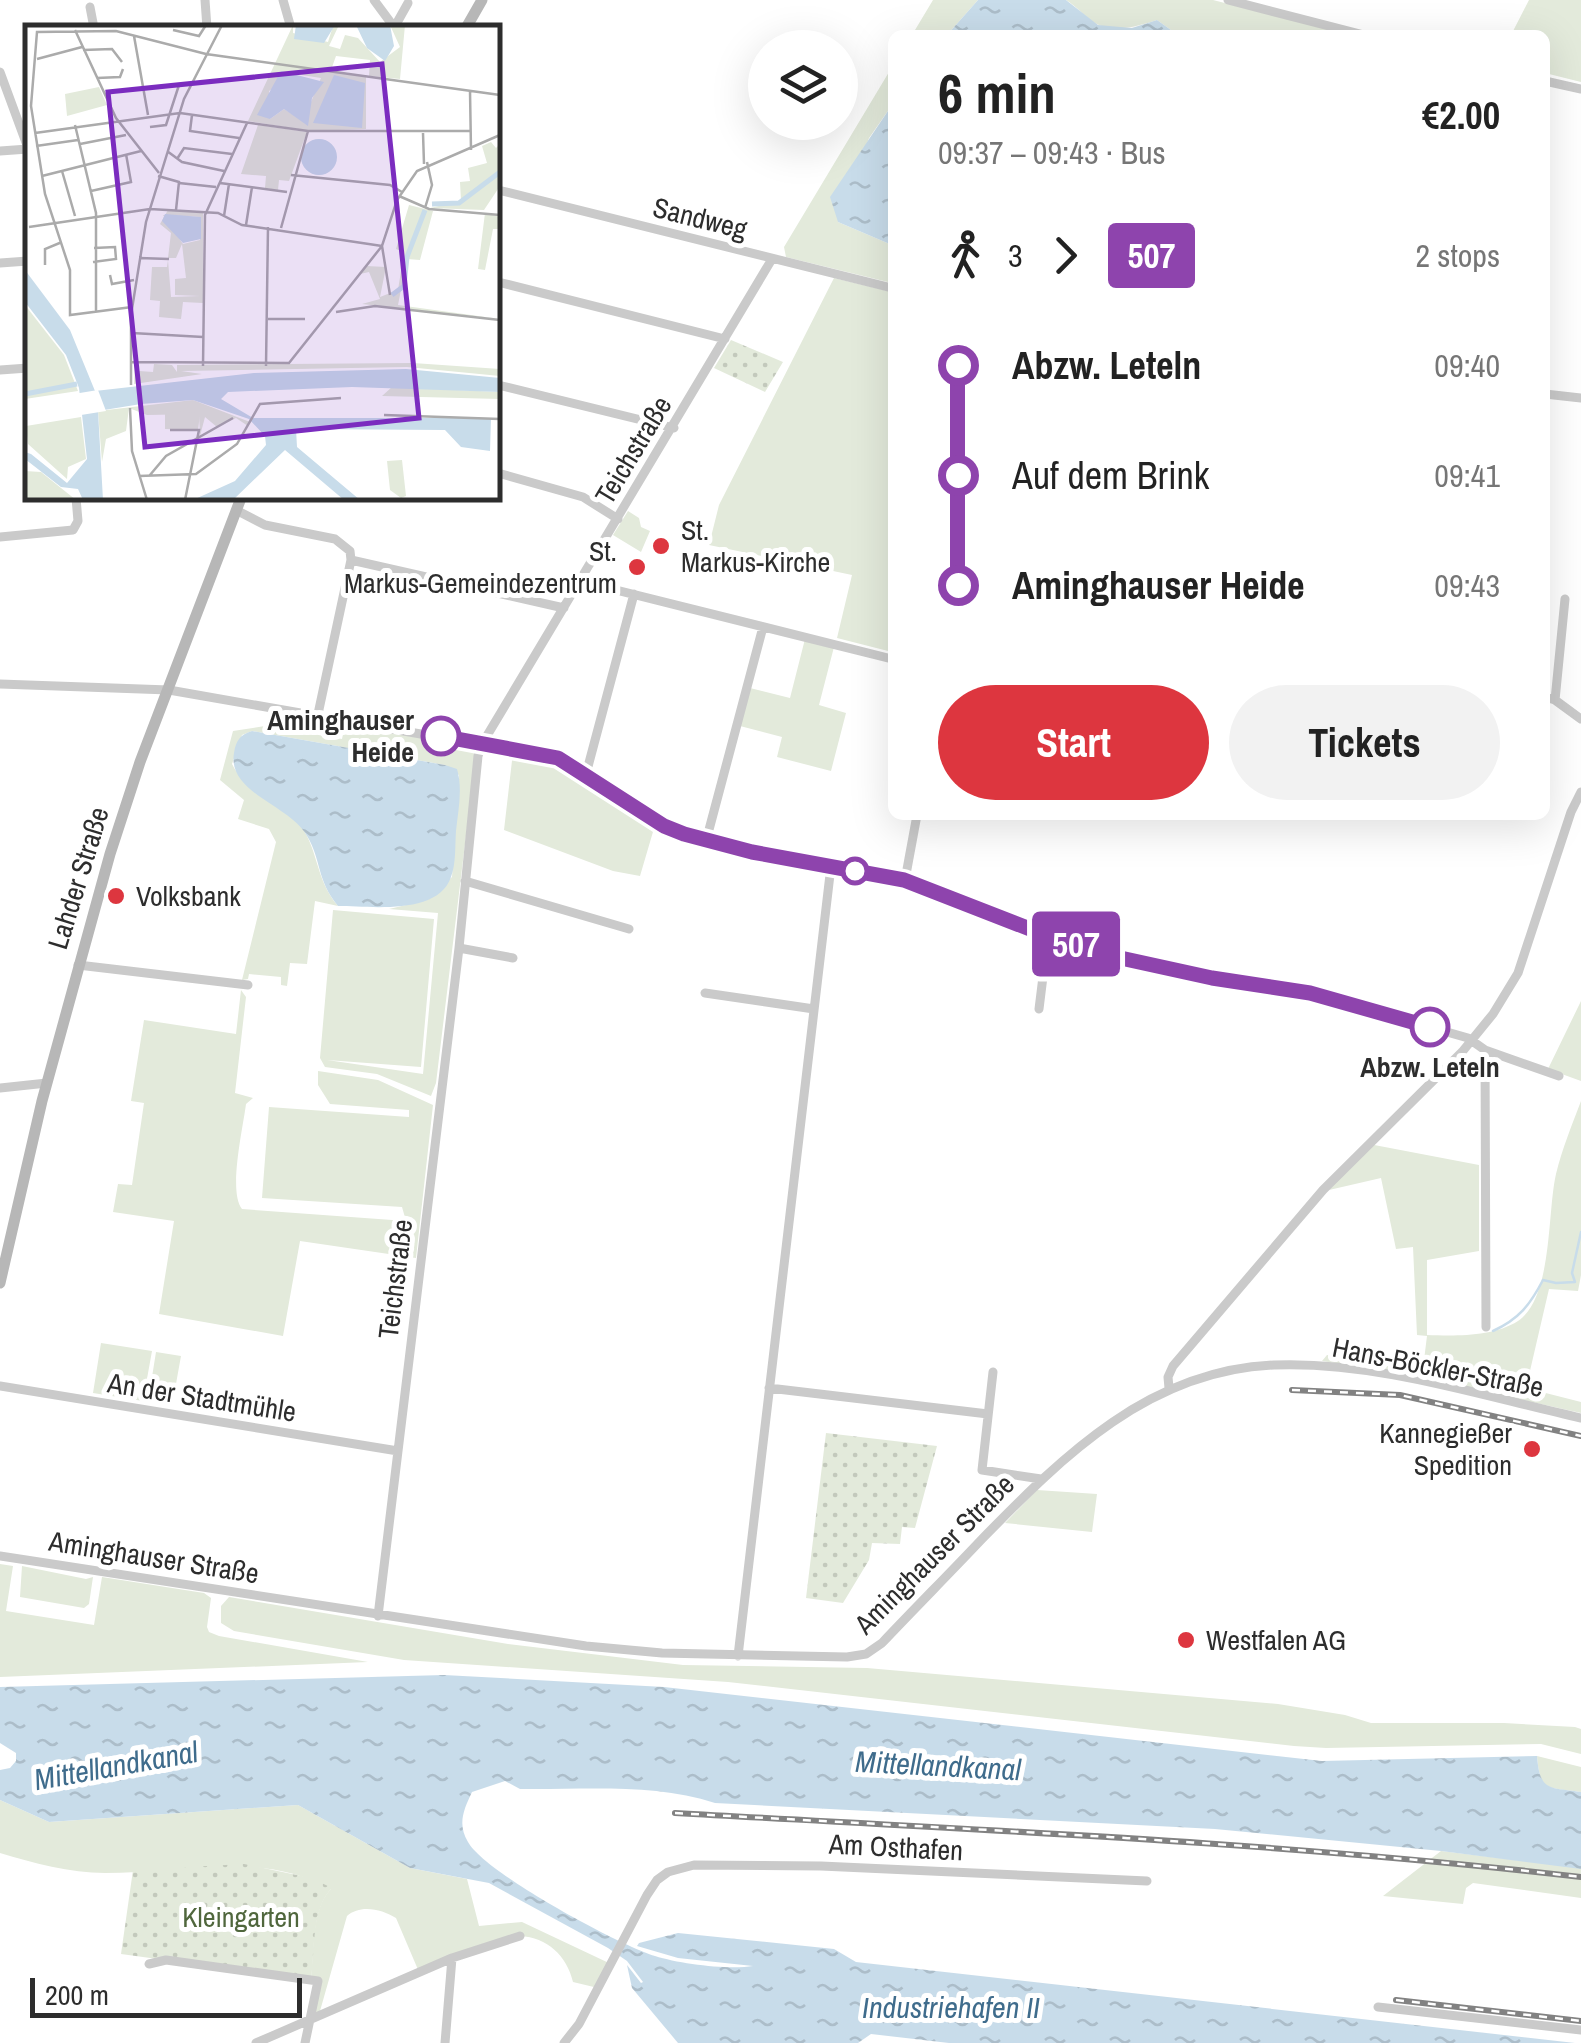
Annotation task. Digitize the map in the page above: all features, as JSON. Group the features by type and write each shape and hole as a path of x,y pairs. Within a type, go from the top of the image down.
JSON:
{"street":[{"path":"205,0 207,25"},
{"path":"283,0 289,25"},
{"path":"374,0 393,25"},
{"path":"468,25 482,0"},
{"path":"1228,0 1345,30"},
{"path":"395,25 408,3"},
{"path":"90,7 93,25"},
{"path":"0,72 25,140"},
{"path":"1550,82 1581,89"},
{"path":"0,151 25,148"},
{"name":"Sandweg","path":"500,191 888,287"},
{"name":"Teichstraße","path":"378,1616 482,744 772,259"},
{"path":"0,263 25,261"},
{"path":"500,283 725,339"},
{"path":"0,370 25,368"},
{"path":"500,385 674,428"},
{"path":"1550,395 1581,398"},
{"path":"500,474 583,496 618,519"},
{"path":"0,537 72,530 78,521 76,500"},
{"path":"238,504 266,525 335,539 350,551 318,714"},
{"name":"Lahder Straße","path":"0,1283 5,1238 46,1083 134,780 238,504"},
{"path":"351,560 564,608"},
{"path":"580,581 888,658"},
{"path":"586,774 634,594"},
{"path":"1566,598 1550,698 1581,719"},
{"path":"706,841 763,627"},
{"path":"0,684 169,690 558,758 664,826 706,841 904,880 1048,936 1167,969 1310,993 1473,1040 1485,1050 1559,1076"},
{"path":"1169,1388 1173,1366 1323,1190 1473,1040 1518,973 1581,792"},
{"path":"904,880 917,820"},
{"path":"738,1656 831,866"},
{"path":"465,880 630,929"},
{"path":"1039,1009 1048,936"},
{"path":"459,948 513,958"},
{"path":"78,965 248,984"},
{"path":"706,994 814,1009"},
{"path":"1485,1050 1486,1327"},
{"path":"0,1088 46,1083"},
{"name":"Hans-Böckler-Straße","path":"1169,1388 1236,1369 1297,1366 1396,1377 1581,1418"},
{"path":"993,1372 982,1470 1041,1479"},
{"name":"An der Stadtmühle","path":"0,1386 398,1451"},
{"path":"769,1388 988,1414"},
{"name":"Aminghauser Straße","path":"0,1556 586,1646 738,1656 848,1657 871,1652 1041,1479 1109,1422 1169,1388"},
{"name":"Am Osthafen","path":"564,2043 579,2024 651,1889 680,1867 821,1866 1147,1882"},
{"path":"256,2043 452,1958 520,1936"},
{"path":"446,2043 452,1958"},
{"path":"149,1964 166,1960 318,1981 305,2043"},
{"path":"1378,2006 1581,2030"}],"green space":[{"path":"933,0 978,0 951,30 915,30"},
{"path":"1066,0 1213,0 1331,30 1171,30 1157,20 1114,28 1095,23"},
{"path":"1529,0 1581,0 1581,82 1550,74 1550,30 1514,30"},
{"path":"888,74 888,111 869,138 838,222 888,243 888,282 786,257 784,247 848,140 858,140 858,124"},
{"path":"834,278 888,291 888,651 837,638 852,575 709,545 719,505"},
{"path":"731,340 783,362 765,392 714,368"},
{"path":"628,511 639,518 641,527 650,531 641,552 613,535"},
{"path":"805,639 834,647 819,705 846,713 831,771 777,757 782,737 740,726 750,688 790,698"},
{"path":"269,710 310,716 307,733 342,739 345,724 471,746 476,753 436,1083 431,1096 377,1074 325,1067 320,1058 333,910 434,919 421,1067 327,1060 423,1074 438,913 389,909 423,901 452,877 459,775 445,765 252,731 242,735 232,764 245,782 297,821 338,906 315,901 307,964 290,963 287,986 281,985 281,977 249,974 248,979 242,980 276,842 269,829 238,819 244,800 220,780 233,731 265,726"},
{"path":"513,752 564,766 655,825 640,876 613,871 504,830"},
{"path":"241,990 246,997 235,1093 253,1098 246,1104 238,1159 236,1189 242,1209 406,1221 402,1207 262,1198 269,1107 409,1117 409,1110 330,1104 318,1085 318,1071 378,1080 433,1105 416,1258 300,1241 283,1336 159,1314 174,1221 113,1212 118,1184 132,1185 144,1103 131,1101 144,1020 236,1034"},
{"path":"1581,1001 1581,1081 1548,1069"},
{"path":"1581,1101 1578,1291 1549,1289 1526,1388 1581,1402 1581,1413 1407,1374 1322,1361 1327,1355 1423,1368 1427,1336 1417,1335 1413,1247 1396,1249 1381,1178 1329,1190 1369,1144 1479,1165 1479,1251 1427,1260 1427,1335 1486,1333 1518,1321 1537,1293 1547,1253 1556,1174"},
{"path":"101,1343 152,1351 143,1401 93,1393"},
{"path":"156,1352 181,1356 172,1406 148,1402"},
{"path":"826,1433 937,1446 915,1528 902,1527 900,1544 872,1543 869,1560 843,1603 806,1598"},
{"path":"1037,1490 1097,1494 1092,1532 1005,1523"},
{"path":"0,1564 13,1566 6,1611 94,1625 102,1577 204,1593 211,1598 207,1627 219,1636 368,1662 0,1677"},
{"path":"22,1566 86,1579 93,1577 89,1604 84,1608 20,1597"},
{"path":"229,1597 508,1644 683,1665 867,1668 1278,1704 1371,1723 1575,1727 1581,1729 1581,1754 1541,1744 1294,1746 728,1682 404,1660 234,1631 221,1623 221,1606"},
{"path":"1537,1756 1581,1767 1581,1792 1548,1786 1540,1777"},
{"path":"0,1800 49,1822 298,1805 410,1868 467,1879 479,1926 522,1922 611,1964 598,1988 573,1982 566,1964 554,1950 539,1940 520,1936 419,1972 396,1918 378,1910 358,1910 347,1916 318,2018 310,2017 318,1982 311,1980 315,1932 320,1908 331,1889 304,1877 248,1867 92,1873 25,1860 0,1853"},
{"path":"1441,1851 1581,1868 1581,1898 1473,1883 1466,1888 1463,1904 1383,1896"},
{"name":"Kleingarten","path":"244,1864 311,1878 332,1888 317,1919 311,1980 121,1954 133,1870"}],"water":[{"path":"978,0 1066,0 1098,25 1132,28 1157,20 1171,30 951,30"},
{"path":"888,111 888,243 838,222 830,197"},
{"path":"252,731 457,769 460,792 455,860 444,889 432,898 401,906 338,906 326,887 312,845 299,825 250,789 234,767 239,739"},
{"path":"444,1675 664,1687 1322,1761 1537,1756 1541,1776 1548,1786 1581,1792 1581,1869 1215,1829 715,1803 643,1790 520,1789 505,1781 472,1792 462,1823 468,1842 479,1855 525,1889 613,1938 677,1962 753,1966 678,1958 637,1946 678,1933 834,1949 856,1962 1575,2043 949,2043 871,2034 858,2043 678,2043 632,1988 627,1965 643,1982 627,1961 608,1948 489,1883 410,1868 298,1805 49,1822 0,1800 0,1770 10,1768 16,1753 0,1743 0,1687"}],"waterway":[{"path":"1493,1331 1523,1310 1543,1280 1575,1282 1572,1273 1581,1232"}],"railway":[{"path":"1292,1390 1400,1395 1581,1436"},
{"path":"675,1813 1242,1846 1581,1877"},
{"path":"1396,2000 1581,2021"}],"bus line":[{"name":"507","path":"441,736 558,758 664,826 706,841 904,880 1048,936 1116,957 1212,978 1310,993 1430,1027"}],"place":[{"name":"St. Markus-Kirche","path":"661,546"},
{"name":"St. Markus-Gemeindezentrum","path":"637,567"},
{"name":"Aminghauser Heide","path":"441,736"},
{"name":"Volksbank","path":"116,896"},
{"name":"Abzw. Leteln","path":"1430,1027"},
{"name":"Kannegießer Spedition","path":"1532,1449"},
{"name":"Westfalen AG","path":"1186,1640"}],"water label":[{"name":"Mittellandkanal","path":"116,1766"},
{"name":"Mittellandkanal","path":"938,1766"},
{"name":"Industriehafen II","path":"951,2008"}]}
